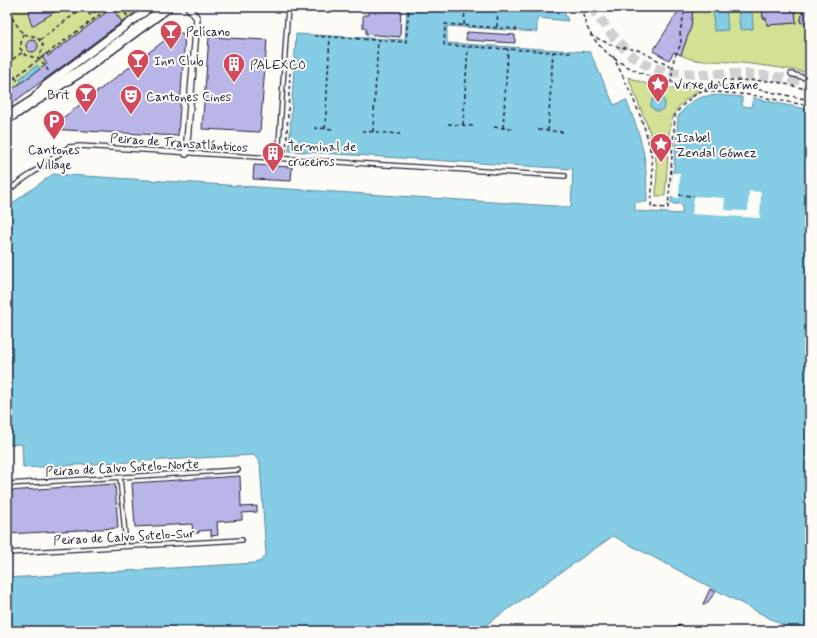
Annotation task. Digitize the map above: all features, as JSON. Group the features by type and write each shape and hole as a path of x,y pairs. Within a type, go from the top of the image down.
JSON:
{"main road":[{"path":"7,118 82,70 166,8"}],"street":[{"path":"27,106 46,85 151,7"},
{"path":"186,154 197,18 188,7"}],"lane":[{"path":"278,159 288,7"},
{"path":"791,74 810,79"},
{"name":"Peirao de Transatlánticos","path":"7,191 69,147 94,147 186,154 565,176"},
{"name":"Peirao de Calvo Sotelo-Norte","path":"7,484 238,470"},
{"path":"120,477 126,546"},
{"name":"Peirao de Calvo Sotelo-Sur","path":"7,552 242,540"}],"path":[{"path":"40,40 84,7 90,15 101,7"},
{"path":"7,83 110,7"},
{"path":"121,7 129,19"},
{"path":"315,35 406,42 409,7"},
{"path":"464,25 465,7"},
{"path":"497,28 498,7"},
{"path":"582,7 590,34 602,48 633,69 672,83 761,90 810,100"},
{"path":"672,83 674,58 681,44 680,31 686,7"},
{"path":"8,12 23,34 37,37 40,40 43,45 40,59"},
{"path":"516,31 516,29 445,24 444,45 570,52"},
{"path":"23,34 20,48 25,55 40,59 52,76"},
{"path":"590,34 614,46 638,50 673,68"},
{"path":"325,129 330,37"},
{"path":"372,132 378,40"},
{"path":"463,125 468,47"},
{"path":"503,128 508,49"},
{"path":"20,84 7,65 23,52"},
{"path":"548,131 553,52"},
{"path":"614,56 638,113 652,160 651,207 668,208 673,124 677,111 691,98 711,86"},
{"path":"285,159 290,71"},
{"path":"716,86 719,82 724,80 773,81 810,90"},
{"path":"704,91 751,95 810,106"},
{"path":"448,124 473,126"},
{"path":"494,127 512,129"},
{"path":"314,128 335,129"},
{"path":"538,130 563,132"},
{"path":"362,131 400,134"},
{"path":"649,150 671,150"},
{"path":"679,195 694,196"}],"green space":[{"path":"8,7 130,7 132,10 137,10 122,22 112,9 48,56 58,69 41,68 7,93"},
{"path":"762,7 763,18 766,18 767,25 794,23 795,7 810,7 810,73 750,64 698,60 686,58 681,55 693,8"},
{"path":"628,77 656,86 683,89 703,88 686,99 676,110 671,125 668,145 652,144 649,130","holes":["656,96 663,98 665,103 664,107 658,111 654,110 651,106"]},
{"path":"655,156 668,156 665,196 656,196 657,168"}],"water":[{"path":"407,7 562,7 568,21 537,18 537,32 447,26 447,43 590,52 614,105 626,100 640,138 645,161 647,202 635,202 635,211 682,214 682,204 671,204 678,117 692,102 706,96 723,95 742,97 742,106 751,107 753,98 810,110 810,631 794,631 613,536 477,631 7,631 7,578 255,563 261,561 266,555 260,463 254,455 23,468 22,444 7,445 7,207 53,174 571,207 573,169 289,151 296,34 405,40"},
{"path":"713,7 726,7 728,30 714,31"},
{"path":"738,7 752,7 753,29 740,30"},
{"path":"37,65 40,69 22,82 19,79"},
{"path":"655,97 661,97 665,101 665,107 661,111 655,111 651,107 651,101"}],"pier":[{"path":"673,173 680,173 679,198 671,197"},
{"path":"749,191 761,192 760,218 692,214 694,196 725,198 724,210 748,211"}],"building":[{"path":"30,7 53,7 56,11 32,26 29,17"},
{"path":"369,7 401,7 400,37 366,34 366,28 363,28 363,15 369,15"},
{"path":"681,7 693,7 691,27 681,55 674,52 669,60 653,51"},
{"path":"762,7 795,7 796,23 767,25 766,18 763,18"},
{"path":"804,7 810,7 810,26 800,22"},
{"path":"112,8 122,22 7,107 7,93 47,64 42,57 46,53 48,56"},
{"path":"177,31 185,35 178,136 48,129"},
{"path":"467,32 515,35 515,43 466,40"},
{"name":"PALEXCO","path":"209,37 267,40 260,132 202,129"},
{"path":"30,40 34,40 38,46 34,52 30,52 26,48 26,44"},
{"name":"Terminal de cruceiros","path":"254,165 292,167 291,181 253,179"},
{"path":"240,476 241,507 257,506 257,512 242,513 242,520 217,522 218,535 211,536 211,530 193,533 192,524 135,527 132,483"},
{"path":"115,484 118,528 7,534 7,491"},
{"path":"710,589 716,592 705,605 703,604"}],"tunnel":[{"path":"591,7 614,37 630,54 641,62 654,68 681,73 746,74 810,82"}],"railway":[{"path":"661,631 682,625"}],"place":[{"name":"Pelícano","path":"171,50"},
{"name":"Inn Club","path":"138,80"},
{"name":"PALEXCO","path":"234,84"},
{"name":"Virxe do Carme","path":"658,104"},
{"name":"Brit","path":"86,114"},
{"name":"Cantones Cines","path":"131,116"},
{"name":"Cantones Village","path":"54,140"},
{"name":"Isabel Zendal Gómez","path":"661,164"},
{"name":"Terminal de cruceiros","path":"273,172"}]}
